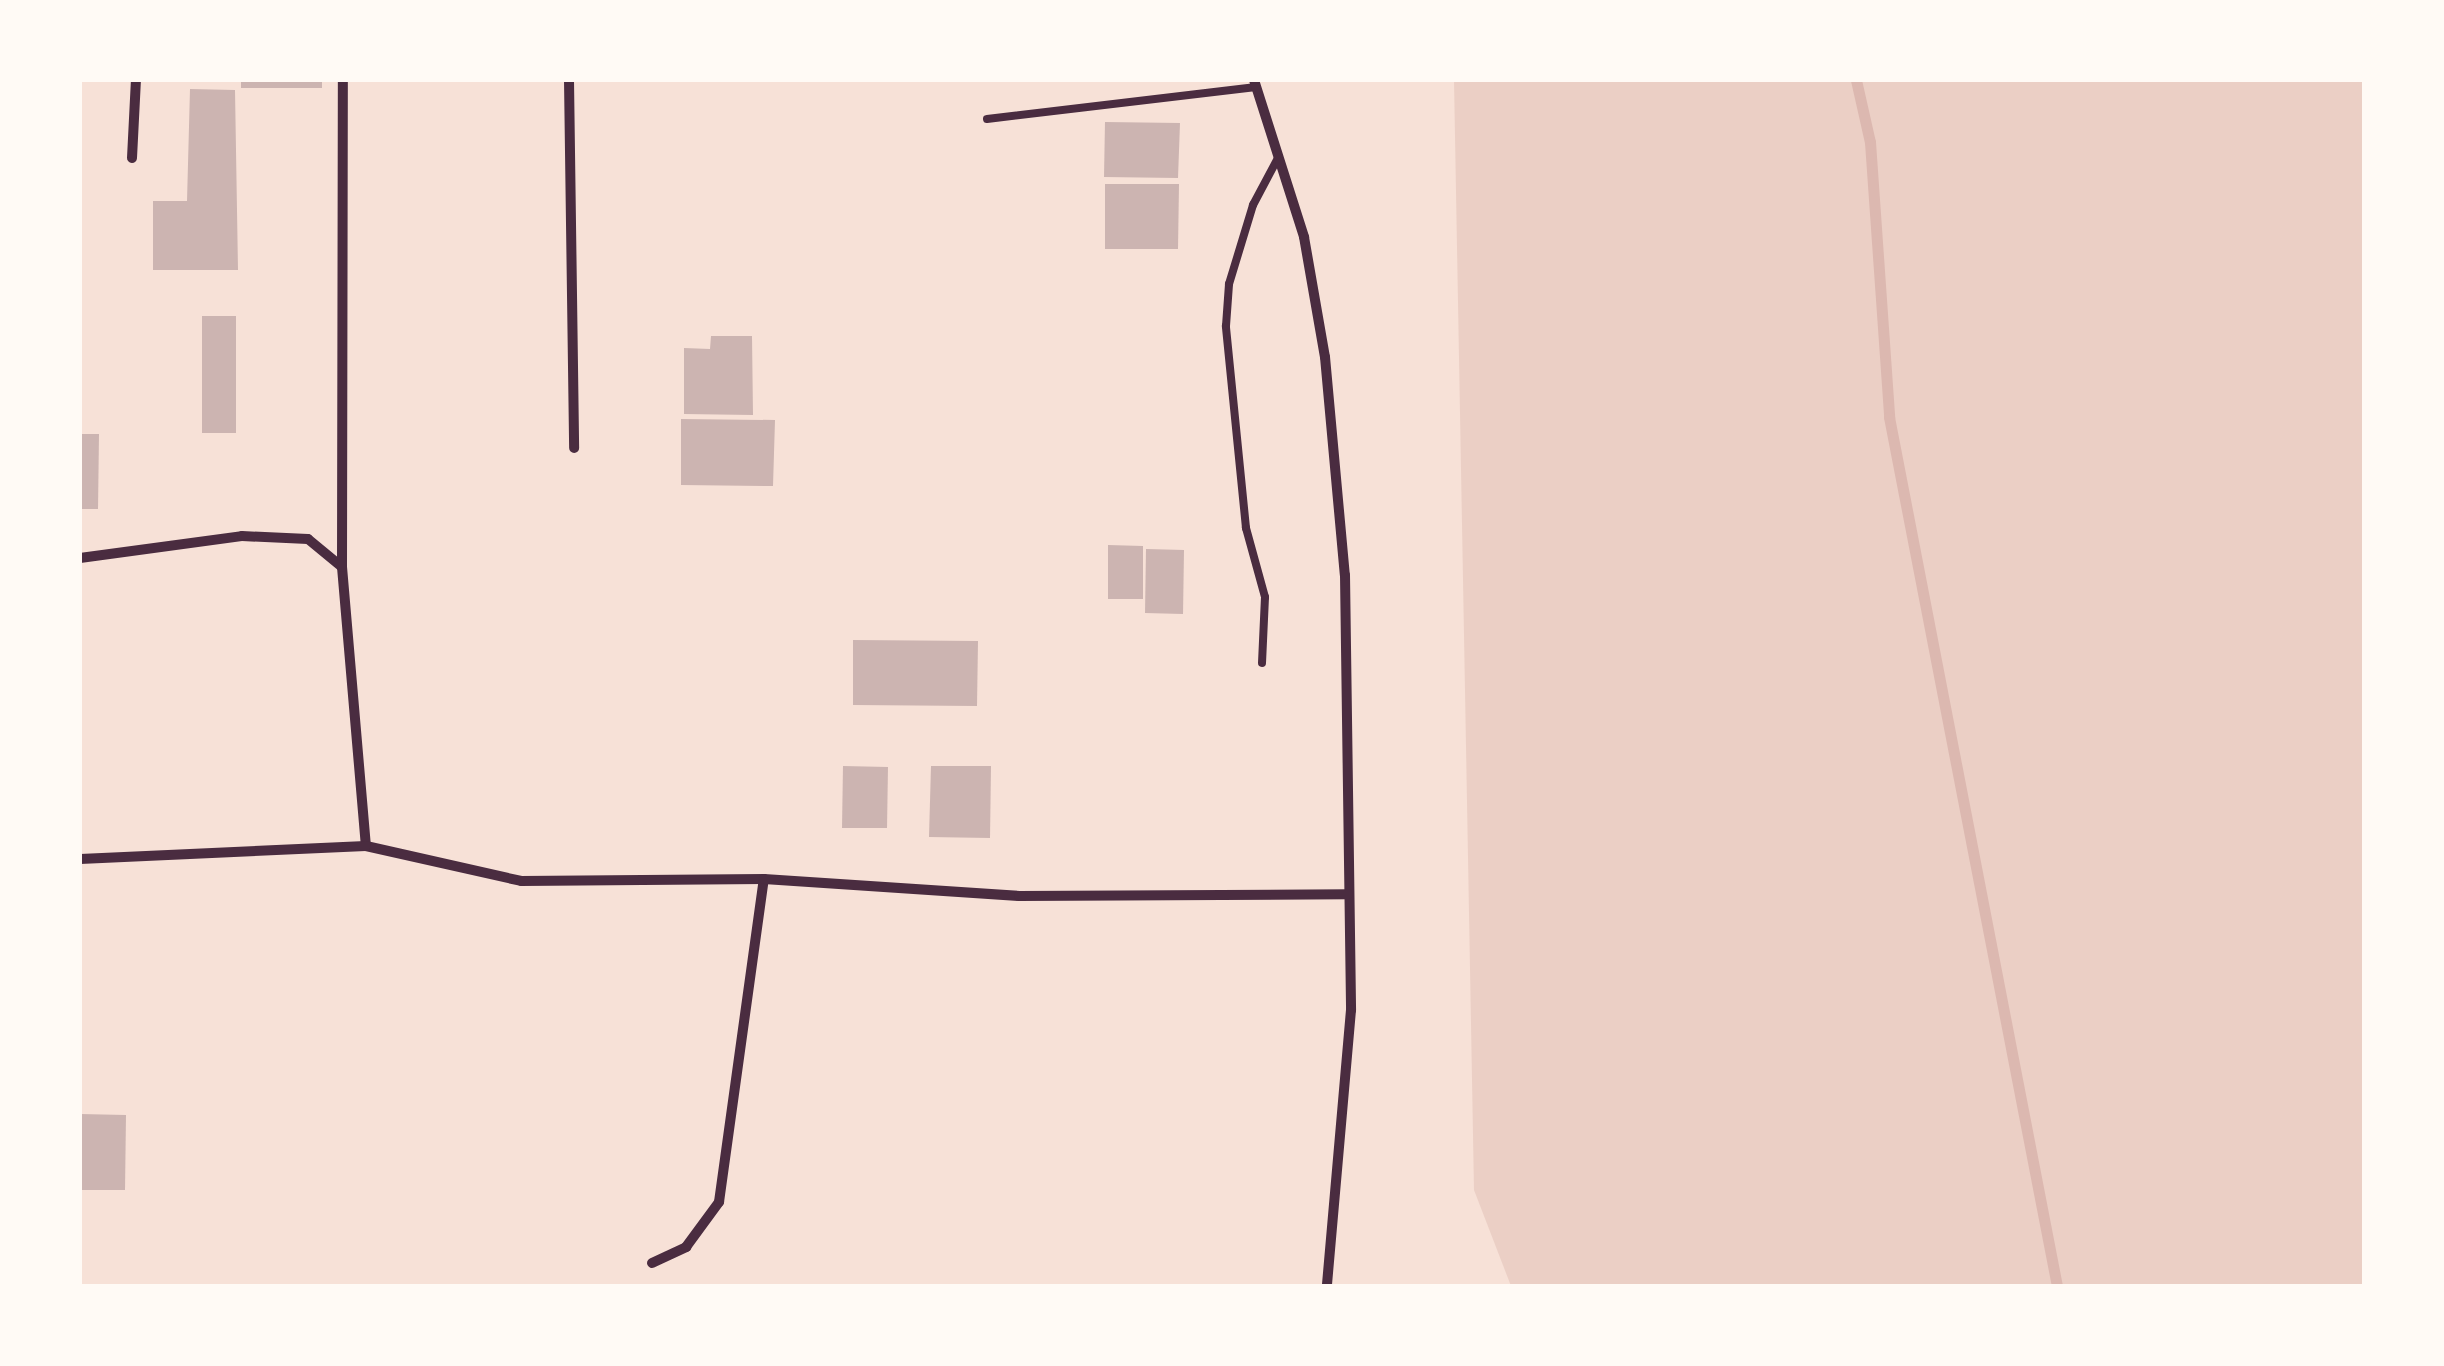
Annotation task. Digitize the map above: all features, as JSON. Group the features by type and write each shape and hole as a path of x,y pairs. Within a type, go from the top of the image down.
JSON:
{"street":[{"path":"132,158 136,80"},
{"path":"343,80 342,566 366,846"},
{"path":"569,80 574,448"},
{"path":"1255,83 1304,237 1332,436 1345,575 1351,1010 1327,1286"},
{"path":"80,558 242,536 308,539 342,566"},
{"path":"80,859 366,846 521,881 764,880 1019,896 1348,894"},
{"path":"652,1263 686,1247 719,1202 764,880"}],"lane":[{"path":"987,119 1255,83"},
{"path":"1262,663 1265,597 1246,528 1226,326 1234,268 1253,205 1279,156"}],"shaded area":[{"path":"1454,80 2364,80 2364,1286 1511,1286 1474,1190"}],"building":[{"path":"241,80 322,80 322,88 241,88"},
{"path":"190,89 235,90 238,270 153,270 153,201 187,201"},
{"path":"1105,122 1180,123 1178,178 1104,177"},
{"path":"1105,184 1179,184 1178,249 1105,249"},
{"path":"202,316 236,316 236,433 202,433"},
{"path":"711,336 752,336 753,415 684,414 684,348 710,349"},
{"path":"681,419 775,420 773,486 681,485"},
{"path":"80,434 99,434 98,509 80,509"},
{"path":"1108,545 1143,546 1143,599 1108,599"},
{"path":"1146,549 1184,550 1183,614 1145,613"},
{"path":"853,640 978,641 977,706 853,705"},
{"path":"843,766 888,767 887,828 842,828"},
{"path":"931,766 991,766 990,838 929,837"},
{"path":"80,1114 126,1115 125,1190 80,1190"}],"waterway":[{"path":"1856,80 1870,142 1889,417 2057,1286"}]}
